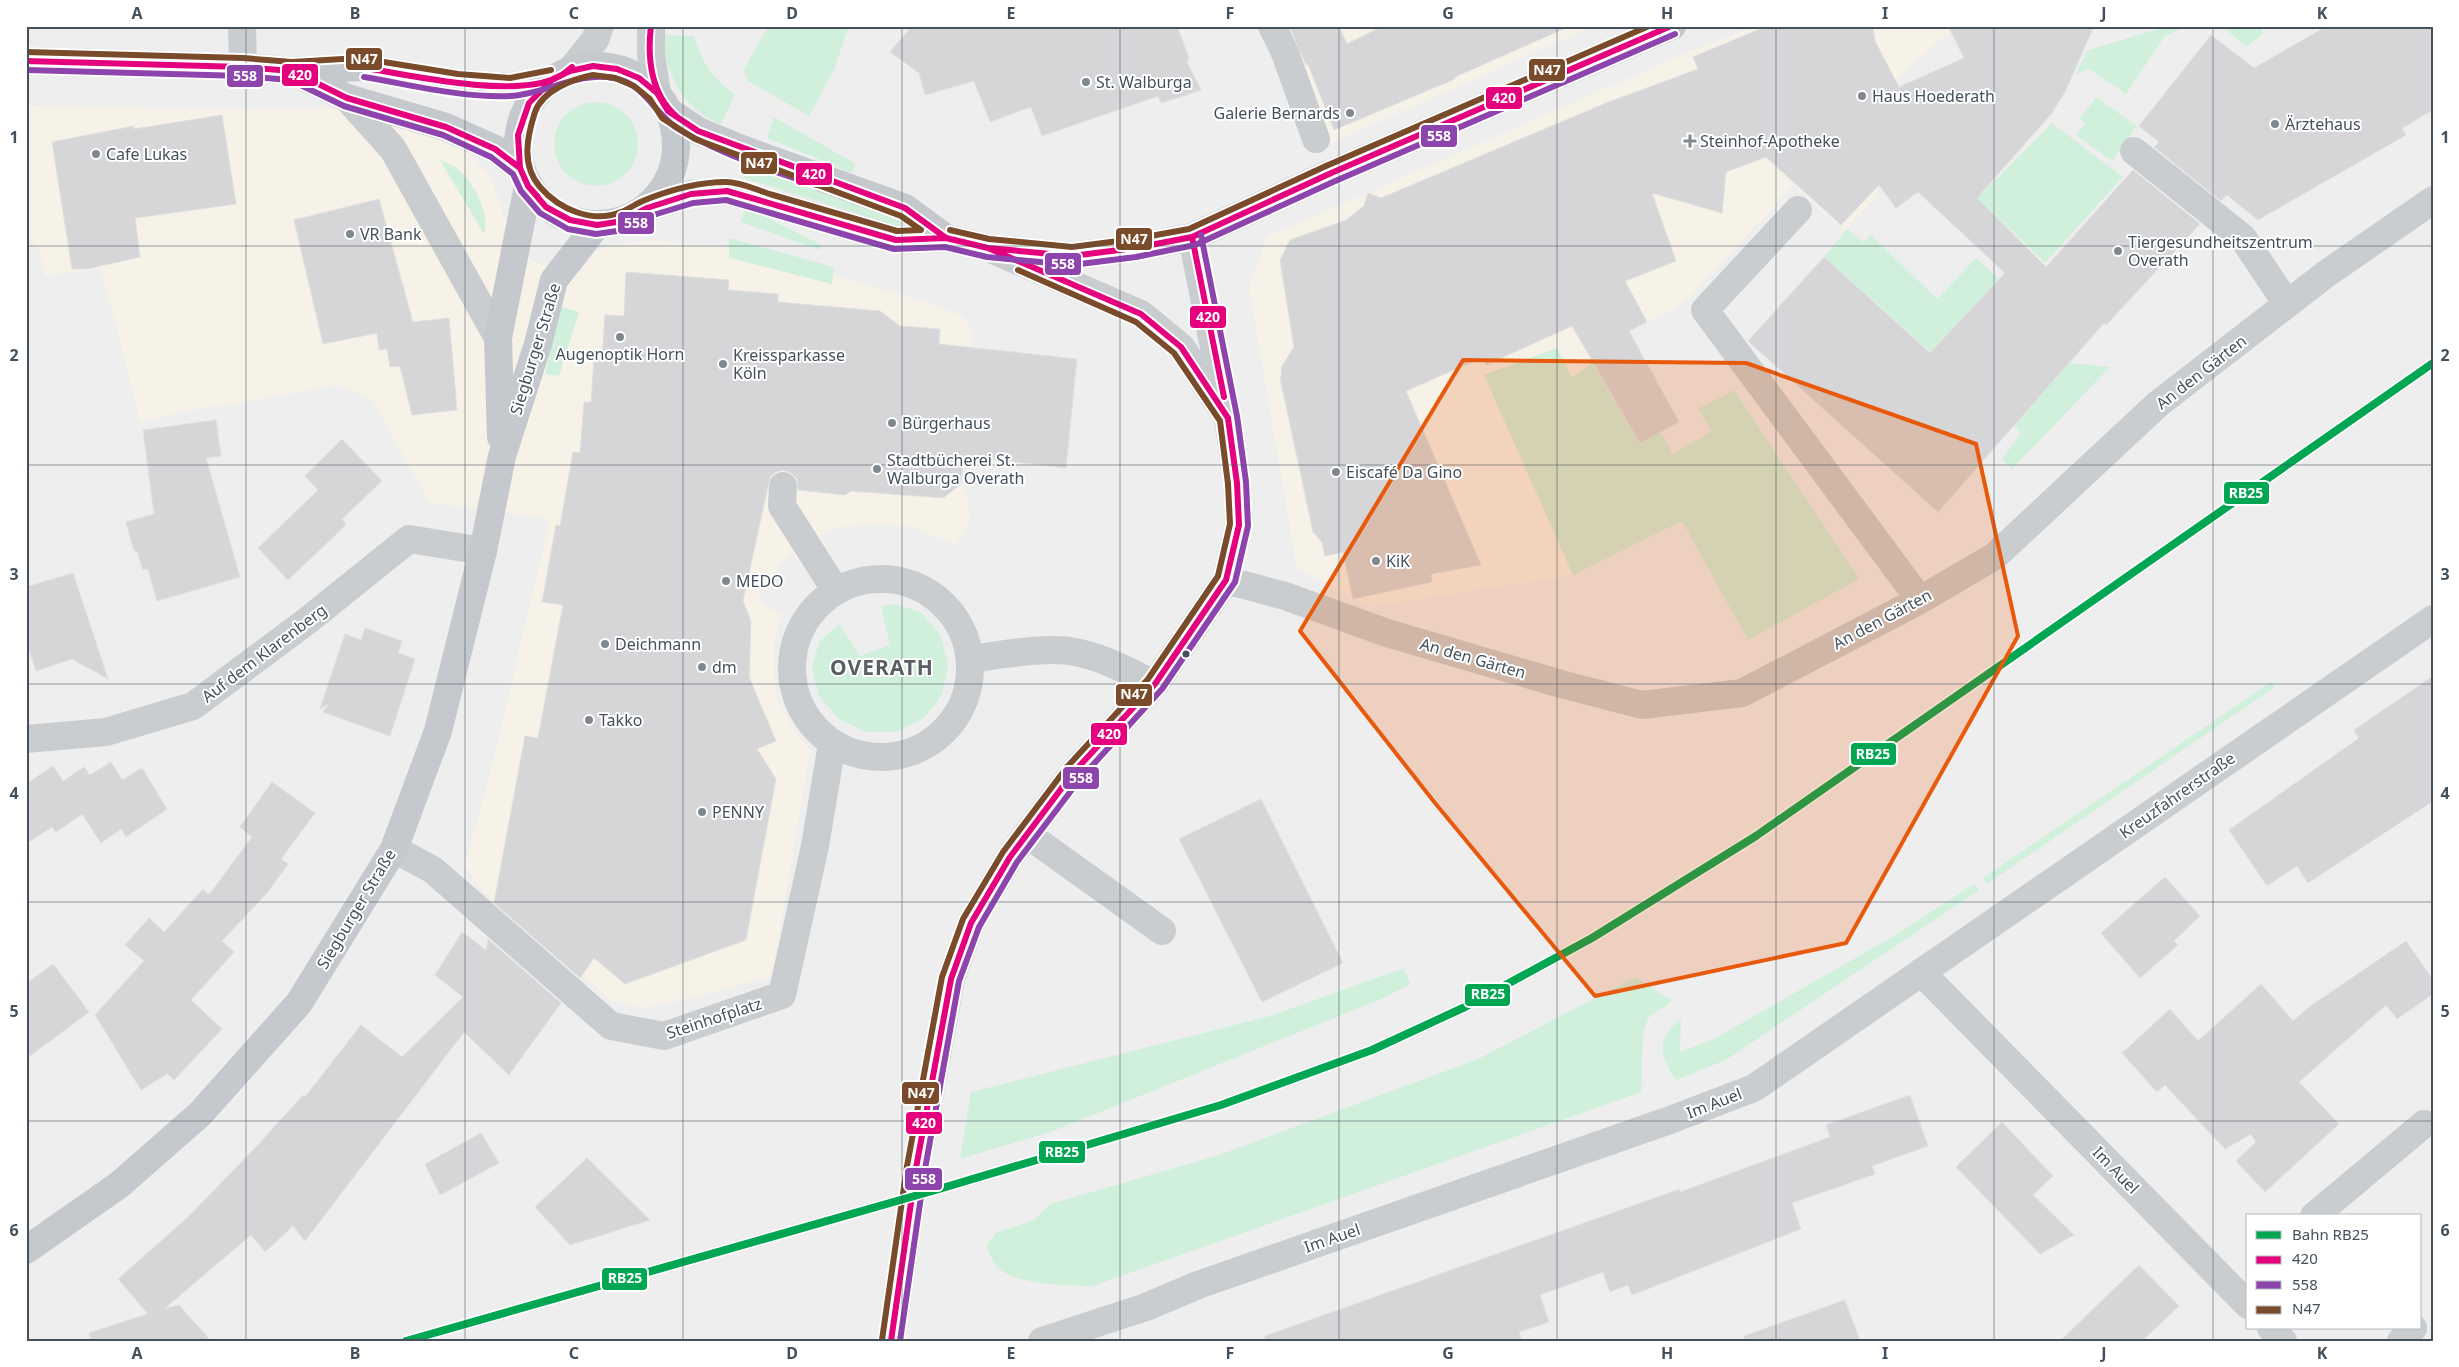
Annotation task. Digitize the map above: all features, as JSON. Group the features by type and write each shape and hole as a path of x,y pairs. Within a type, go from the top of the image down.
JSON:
{"main road":[{"path":"292,71 347,98 446,127 496,149 524,177 546,207 570,220 597,225 623,221 647,208 691,194 727,191 896,240 946,238 988,248 1072,256 1135,248 1192,237 1329,174 1658,29"},
{"path":"26,61 244,67 292,71 359,67 457,83 510,87 593,66 617,69 639,78 662,102 698,130 739,148 905,208 946,238"},
{"path":"524,177 518,135 529,103 561,75"},
{"path":"647,208 664,187 674,163 676,136 662,102"},
{"name":"Siegburger Straße","path":"502,456 498,338 524,177"},
{"name":"Siegburger Straße","path":"26,1250 118,1186 200,1114 299,1003 394,849 438,731 483,551 502,456 538,344 554,280 597,225"}],"street":[{"path":"242,26 244,67"},
{"path":"561,75 595,40 600,26"},
{"path":"651,26 651,55 662,102"},
{"path":"1272,26 1285,52 1316,139"},
{"path":"347,98 394,149 498,338"},
{"path":"2134,151 2243,238 2287,304"},
{"name":"An den Gärten","path":"1226,580 1285,596 1387,633 1561,684 1642,705 1742,693 1920,600 1995,556 2158,404 2326,274 2433,200"},
{"path":"1798,210 1705,310 1920,600"},
{"path":"892,1341 916,1168 951,979 971,922 1010,857 1073,772 1155,684 1226,580 1240,525 1237,484 1228,418 1192,237"},
{"path":"988,248 1140,314 1182,347 1228,418"},
{"path":"783,486 782,506 836,591"},
{"name":"Auf dem Klarenberg","path":"26,740 106,732 193,706 307,621 409,539 483,551"},
{"path":"883,579 907,583 929,593 948,609 962,629 970,659 969,687 958,714 940,736 916,751 888,758 859,755 832,744 813,727 799,704 792,679 793,653 801,629 816,607 836,591 859,582 883,579"},
{"name":"Kreuzfahrerstraße","path":"1921,972 2433,619"},
{"path":"970,659 1030,652 1074,652 1102,660 1155,684"},
{"name":"Steinhofplatz","path":"394,849 439,875 612,1026 664,1036 782,995 814,846 832,744"},
{"path":"1028,835 1162,931"},
{"name":"Im Auel","path":"1042,1341 1146,1307 1198,1285 1670,1120 1754,1088 1921,972 2242,1288"},
{"path":"2316,1214 2424,1124"},
{"path":"2273,1330 2283,1341"},
{"path":"2401,1341 2411,1330"}],"highlighted area":[{"path":"1463,360 1746,363 1976,444 2018,636 1846,943 1595,996 1435,803 1300,631"}],"shaded area":[{"path":"1282,26 1593,26 1330,144"},
{"path":"1757,26 1964,26 1944,36 1837,134 1878,194 1845,231 1793,185 1690,297 1667,313 1587,352 1592,363 1572,377 1557,348 1485,375 1573,575 1369,607 1297,568 1249,287 1267,237 1691,51"},
{"path":"26,106 234,109 331,108 429,136 470,154 490,176 506,222 500,251 577,274 598,250 617,244 651,241 734,247 936,305 961,316 973,329 961,484 968,498 970,520 956,545 912,527 883,524 840,527 821,536 837,568 814,582 792,553 770,576 757,600 783,616 774,642 775,686 778,701 796,734 810,750 772,976 696,997 644,1008 611,1000 484,892 465,865 492,767 550,519 429,502 371,398 337,385 220,407 210,406 140,422 101,268 45,276 39,251 26,234"}],"green space":[{"path":"768,26 849,26 834,70 809,116 748,81 744,69"},
{"path":"2168,26 2189,26 2165,36 2126,94 2089,69 2075,75 2088,50"},
{"path":"2222,26 2260,26 2263,34 2246,47"},
{"path":"662,35 694,36 700,54 709,69 735,95 721,124 696,109 678,89 667,63"},
{"path":"2096,97 2137,126 2112,161 2076,135 2085,123 2079,119"},
{"path":"588,102 604,102 620,109 631,120 638,136 635,160 626,174 620,179 604,186 588,186 572,179 561,168 554,152 554,136 561,120 572,109"},
{"path":"774,117 856,164 852,173 767,138"},
{"path":"2052,123 2123,177 2045,263 1977,198"},
{"path":"440,160 454,166 473,187 485,216 484,234"},
{"path":"748,165 904,217 900,227 744,178"},
{"path":"744,211 761,215 822,245 820,250 741,222"},
{"path":"1847,229 1863,242 1871,235 1937,299 1976,258 1999,279 1961,319 2014,369 2036,400 2069,363 2110,367 2012,469 2002,459 2021,433 1824,257"},
{"path":"729,238 834,267 832,284 729,258"},
{"path":"561,307 579,312 559,376 545,374"},
{"path":"1557,348 1572,377 1592,363 1639,443 1660,432 1673,454 1712,431 1698,409 1734,390 1859,579 1748,640 1682,521 1573,575 1484,375"},
{"path":"897,604 922,613 941,636 948,666 942,695 923,719 896,732 866,732 839,719 819,696 812,667 819,642 839,624 860,656 890,645 881,606"},
{"path":"2271,682 2275,687 1987,884 1983,878"},
{"path":"1974,884 1979,890 1726,1060 1676,1080 1666,1062 1662,1047 1667,1033 1681,1018 1680,1052 1714,1039 1894,936"},
{"path":"1404,968 1410,984 1384,998 1053,1131 960,1159 971,1092 1270,1016"},
{"path":"1636,977 1672,1001 1649,1017 1643,1033 1641,1092 1093,1286 1046,1284 1011,1276 996,1266 990,1255 987,1245 996,1233 1034,1220 1050,1204 1216,1156 1478,1059"}],"building":[{"name":"St. Walburga","path":"912,26 1177,26 1189,58 1187,62 1201,90 1161,103 1158,96 1042,136 1031,107 990,122 974,81 925,95 919,73 890,52"},
{"path":"1289,26 1339,26 1347,44 1383,26 1570,26 1455,77 1455,79 1334,130 1308,64 1306,65"},
{"path":"1767,26 1873,26 1875,41 1899,87 1964,58 1948,26 2094,26 2065,92 2052,113 1977,198 2046,267 2133,170 2200,224 2106,325 2104,323 1938,512 1748,341 1824,257 1930,353 2005,273 1918,192 1896,208 1879,185 1841,225 1766,157 1726,172 1722,213 1652,193 1676,261 1625,281 1647,322 1629,331 1679,422 1640,443 1572,326 1486,365 1483,357 1406,391 1481,565 1431,574 1432,582 1353,599 1343,552 1325,556 1322,542 1313,532 1280,378 1282,374 1281,368 1294,347 1280,260 1290,240 1346,220 1364,206 1368,193 1381,198 1606,103 1698,69 1693,57"},
{"name":"Ärztehaus","path":"2327,26 2433,26 2433,110 2402,128 2406,135 2258,220 2227,195 2221,201 2154,147 2159,142 2139,126 2211,35 2254,68"},
{"path":"222,115 236,204 135,218 140,257 87,269 72,269 52,142 134,126 134,129"},
{"path":"379,199 413,322 449,318 457,410 412,415 400,366 390,367 387,349 379,350 377,333 323,344 294,220"},
{"path":"626,272 729,280 728,290 778,294 778,302 880,311 900,326 940,329 939,344 1077,359 1066,468 964,456 961,484 943,498 851,491 845,495 798,490 797,479 791,473 783,470 776,472 770,477 743,601 751,621 749,677 776,741 757,749 776,779 746,940 625,984 594,958 580,978 494,903 525,736 538,738 563,605 542,602 556,525 560,526 573,452 580,453 584,402 591,402 594,358 602,359 605,315 624,316"},
{"path":"216,420 221,456 206,458 240,577 157,601 148,569 143,570 137,551 134,551 126,522 154,514 143,430"},
{"path":"342,439 382,481 342,519 346,525 288,580 258,548 318,490 305,476"},
{"path":"73,573 108,679 72,659 36,671 26,640 26,587"},
{"path":"365,628 402,641 398,653 415,659 390,736 323,712 330,703 320,709 345,634 361,640"},
{"path":"2433,676 2433,801 2308,883 2297,866 2267,886 2229,830 2359,738 2354,730"},
{"path":"111,762 122,780 142,768 167,809 126,837 121,829 101,843 82,814 56,832 52,827 26,844 26,784 53,766 63,781 84,767 90,775"},
{"path":"272,782 315,813 281,859 288,864 267,893 222,941 234,952 191,1000 222,1029 174,1080 167,1074 141,1090 95,1015 144,961 125,945 149,918 164,932 203,889 209,895 252,837 240,827"},
{"path":"1261,799 1343,963 1262,1002 1179,839"},
{"path":"2165,877 2200,916 2174,941 2178,945 2140,978 2101,933"},
{"path":"462,932 486,950 488,939 561,1003 509,1075 464,1032 305,1241 293,1226 265,1252 251,1235 164,1309 179,1305 211,1341 91,1341 89,1333 148,1314 118,1279 188,1217 303,1095 305,1097 361,1025 402,1057 463,997 435,975"},
{"path":"2406,941 2433,980 2433,994 2397,1019 2386,1005 2299,1082 2339,1124 2265,1192 2236,1161 2256,1142 2251,1134 2225,1149 2165,1085 2157,1092 2122,1053 2170,1009 2198,1041 2261,984 2293,1021 2309,1007"},
{"path":"53,964 89,1012 26,1059 26,984"},
{"path":"1910,1095 1928,1146 1872,1166 1875,1174 1792,1203 1801,1229 1632,1295 1628,1285 1610,1292 1603,1272 1540,1295 1549,1322 1519,1332 1522,1341 1265,1341 1265,1336 1680,1189 1680,1192 1830,1137 1826,1125"},
{"path":"2002,1122 2053,1176 2033,1195 2074,1235 2040,1254 1956,1167"},
{"path":"481,1133 499,1163 440,1195 425,1164"},
{"path":"587,1158 650,1220 570,1245 535,1207"},
{"path":"2139,1265 2179,1306 2142,1341 2060,1341"},
{"path":"1845,1300 1860,1341 1745,1341 1744,1336"}],"rail line":[{"name":"RB25","path":"406,1341 939,1189 1221,1105 1372,1050 1465,1007 1592,938 1756,836 2433,363"}],"transit line":[{"name":"420","path":"651,26 651,63 656,86 661,97 676,116"},
{"name":"N47","path":"950,230 989,239 1072,247 1134,239 1189,229 1326,166 1649,26"},
{"name":"420","path":"988,248 1072,256 1135,248 1192,237 1329,174 1671,26"},
{"name":"558","path":"26,70 243,76 290,80 344,106 443,135 491,157 513,174 521,191 540,213 568,229 596,234 624,230 650,216 693,203 726,200 894,249 945,247 987,257 1072,265 1136,257 1195,245 1333,182 1675,34"},
{"name":"N47","path":"26,52 243,58 292,62 359,58 458,74 510,78 551,70"},
{"name":"420","path":"26,61 243,67 292,71 347,98 446,127 495,149 520,168 528,186 538,197"},
{"name":"420","path":"593,66 617,69 639,78 657,93 668,111 698,131 905,208 946,238 896,240 727,191 691,194 647,208 623,221 597,225 570,220 546,207 528,186 520,168 518,135 529,103 553,79 570,71 593,66"},
{"name":"420","path":"366,68 462,84 515,86 538,84 556,78 572,67"},
{"name":"N47","path":"593,75 615,78 634,86 650,99 662,118 695,139 901,216 921,230 897,231 732,182 705,183 674,190 610,215 588,215 566,208 540,187 530,170 527,151 530,131 535,112 545,98 568,83 593,75"},
{"name":"558","path":"364,77 437,90 492,96 523,94 588,78 614,78 625,81 634,87 671,124 696,139 746,161 816,185"},
{"name":"558","path":"900,1341 925,1169 959,981 979,927 1017,862 1080,779 1162,689 1235,582 1248,526 1246,482 1237,416 1201,235"},
{"name":"420","path":"1192,237 1224,397"},
{"name":"420","path":"946,238 988,248"},
{"name":"420","path":"891,1341 916,1168 951,979 971,923 1010,857 1073,773 1155,684 1226,580 1239,525 1237,483 1228,418 1181,347 1141,314 988,248"},
{"name":"N47","path":"882,1340 907,1166 942,977 963,919 1003,852 1067,767 1148,679 1218,576 1230,524 1228,484 1220,421 1174,353 1136,322 1018,270"}],"place":[{"name":"St. Walburga","path":"1086,82"},
{"name":"Haus Hoederath","path":"1862,96"},
{"name":"Galerie Bernards","path":"1350,113"},
{"name":"Ärztehaus","path":"2275,124"},
{"name":"Steinhof-Apotheke","path":"1690,141"},
{"name":"Cafe Lukas","path":"96,154"},
{"name":"VR Bank","path":"350,234"},
{"name":"Tiergesundheitszentrum Overath","path":"2118,251"},
{"name":"Augenoptik Horn","path":"620,337"},
{"name":"Kreissparkasse Köln","path":"723,364"},
{"name":"Bürgerhaus","path":"892,423"},
{"name":"Stadtbücherei St. Walburga Overath","path":"877,469"},
{"name":"Eiscafé Da Gino","path":"1336,472"},
{"name":"KiK","path":"1376,561"},
{"name":"MEDO","path":"726,581"},
{"name":"Deichmann","path":"605,644"},
{"name":"dm","path":"702,667"},
{"name":"Takko","path":"589,720"},
{"name":"PENNY","path":"702,812"}],"district":[{"name":"OVERATH","path":"882,668"}]}
